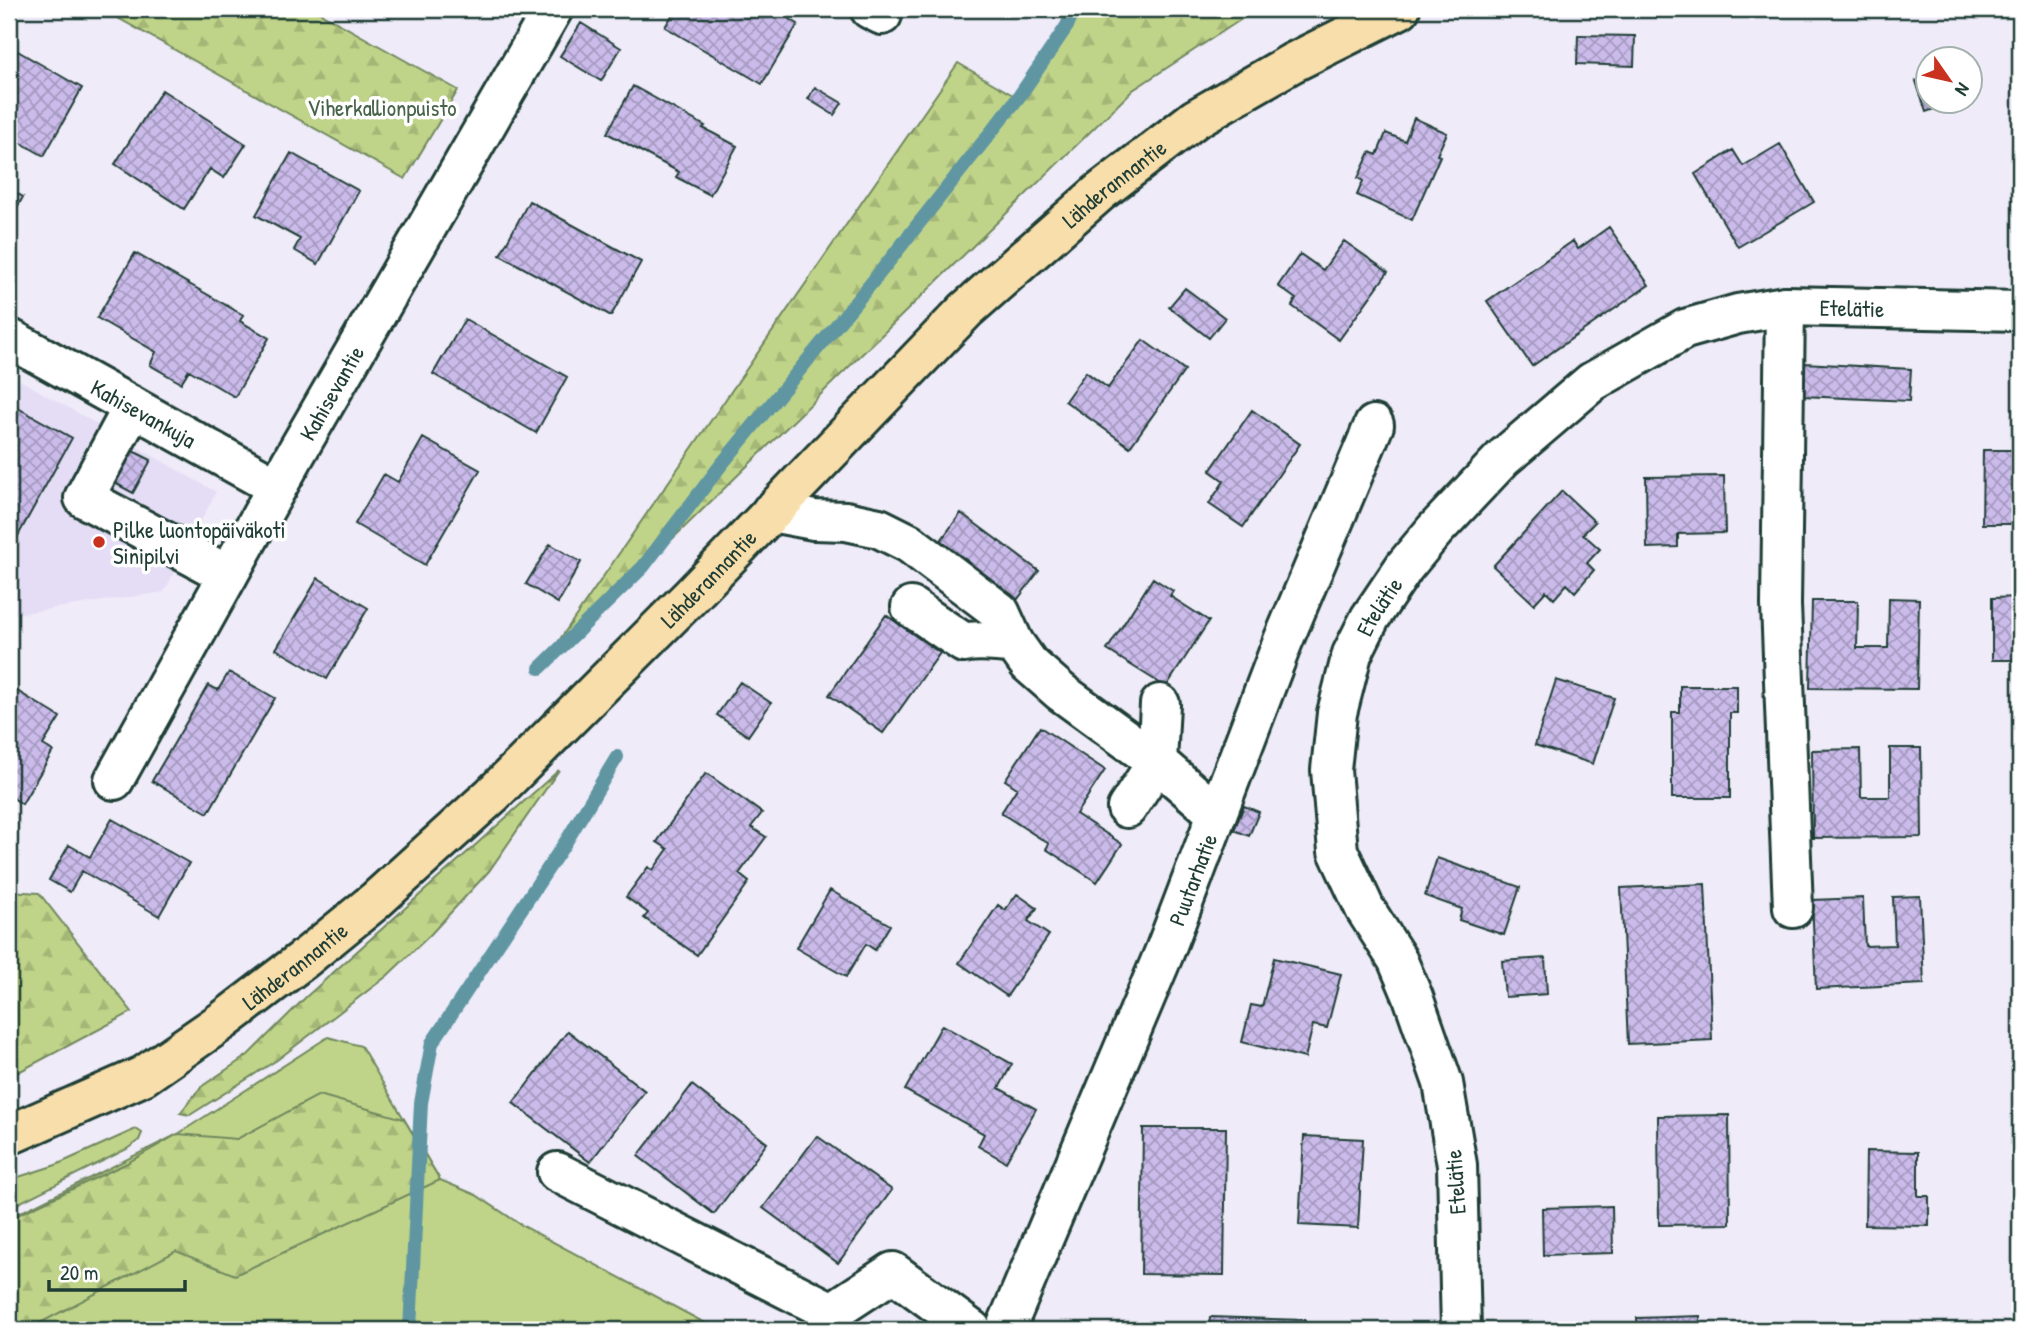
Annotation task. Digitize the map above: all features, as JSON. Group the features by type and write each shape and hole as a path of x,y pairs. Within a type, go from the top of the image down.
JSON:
{"main road":[{"name":"Lähderannantie","path":"9,1135 143,1076 224,1020 365,910 492,796 966,310 1100,191 1195,119 1292,63 1399,9"}],"street":[{"name":"Kahisevantie","path":"114,779 277,487 552,9"},
{"path":"1785,306 1781,605 1793,908"},
{"name":"Etelätie","path":"1461,1330 1457,1166 1443,1083 1413,997 1396,959 1365,909 1338,851 1331,769 1337,713 1352,654 1370,618 1435,530 1503,458 1592,382 1685,329 1738,314 1785,306 2020,311"},
{"name":"Kahisevankuja","path":"9,338 277,487"},
{"path":"133,407 83,498 219,591"},
{"name":"Puutarhatie","path":"1005,1330 1164,953 1283,641 1374,425"},
{"path":"771,512 879,528 909,543 1000,612 1014,643 1029,664 1061,692 1157,762 1216,813"},
{"path":"911,607 964,643 976,640 993,644 1014,643"},
{"path":"1126,808 1157,762 1160,704"},
{"path":"557,1172 832,1312 892,1272 972,1330"}],"shaded area":[{"name":"Pilke luontopäiväkoti Sinipilvi","path":"9,374 216,492 164,592 9,615"}],"green space":[{"name":"Viherkallionpuisto","path":"102,9 313,9 458,90 405,179"},
{"path":"1070,9 1257,9 1133,90 540,668 958,63 1018,98"},
{"path":"559,770 489,871 430,935 387,976 277,1060 190,1115 180,1113 201,1087 248,1055 306,997"},
{"path":"9,891 39,893 132,1012 9,1077"},
{"path":"328,1037 361,1046 440,1180 476,1195 523,1226 718,1330 9,1330 9,1218 178,1134"},
{"path":"319,1095 404,1119 440,1180 235,1275 176,1251 27,1330 9,1330 9,1219 127,1163 178,1134 237,1139"},
{"path":"136,1129 142,1133 139,1140 127,1149 9,1208 9,1180 56,1165"}],"building":[{"path":"676,9 773,9 798,24 762,84 665,27"},
{"path":"581,23 621,48 601,81 560,56"},
{"path":"1578,35 1635,36 1634,66 1577,64"},
{"path":"9,46 82,88 44,156 9,136"},
{"path":"633,86 737,146 710,195 676,177 679,172 607,133"},
{"path":"815,87 842,103 834,115 808,99"},
{"path":"162,90 246,144 224,178 210,169 184,209 115,164"},
{"path":"1414,118 1447,133 1412,220 1357,195 1363,181 1358,178 1370,152 1377,155 1386,133 1405,141"},
{"path":"1780,144 1814,202 1738,247 1695,174 1733,150 1743,166"},
{"path":"291,153 359,191 318,264 294,250 300,239 256,215"},
{"path":"9,189 23,197 9,223"},
{"path":"529,201 641,262 611,316 500,255"},
{"path":"1609,227 1649,285 1532,366 1487,301 1573,241 1578,249"},
{"path":"1344,241 1388,272 1339,340 1292,306 1296,299 1278,286 1300,254 1323,270"},
{"path":"135,253 243,315 240,321 269,338 235,397 189,370 181,383 150,365 156,352 97,318"},
{"path":"1185,288 1225,318 1209,338 1169,307"},
{"path":"465,319 567,377 536,433 433,374"},
{"path":"1143,340 1185,370 1130,447 1065,401 1086,372 1108,388"},
{"path":"1804,363 1911,369 1909,401 1802,396"},
{"path":"9,403 72,438 9,552"},
{"path":"1252,410 1300,444 1243,527 1209,504 1224,481 1210,471"},
{"path":"423,438 480,470 425,565 355,524 384,474 398,482"},
{"path":"131,450 151,460 133,493 113,482"},
{"path":"1983,450 2020,450 2020,524 1982,524"},
{"path":"1724,476 1725,533 1678,534 1678,547 1647,548 1646,477"},
{"path":"1562,491 1595,522 1583,534 1600,549 1587,563 1594,570 1575,592 1567,584 1554,599 1546,591 1534,604 1493,566"},
{"path":"961,513 1039,571 1017,600 939,543"},
{"path":"550,544 581,562 558,603 526,584"},
{"path":"318,578 368,608 327,679 276,649"},
{"path":"1153,578 1173,591 1170,596 1209,621 1166,687 1107,650"},
{"path":"2020,597 2020,660 1992,660 1992,598"},
{"path":"1889,598 1919,599 1917,689 1810,688 1812,601 1858,601 1857,648 1888,648"},
{"path":"886,615 940,653 883,733 829,695"},
{"path":"229,672 275,698 208,813 152,781 208,685 218,690"},
{"path":"1556,680 1614,698 1593,764 1535,745"},
{"path":"740,682 771,703 748,736 717,715"},
{"path":"9,686 60,717 43,745 53,751 22,804 13,798 9,806"},
{"path":"1680,686 1737,686 1737,713 1730,713 1730,798 1672,798 1672,712 1680,712"},
{"path":"1040,727 1105,770 1076,814 1122,844 1097,882 1046,849 1049,844 1001,813 1017,788 1005,780"},
{"path":"1890,748 1921,748 1922,837 1813,838 1812,750 1860,749 1861,797 1890,797"},
{"path":"706,773 762,813 751,827 766,837 739,874 749,882 697,955 644,918 648,913 626,897 648,867 653,870 668,849 657,842"},
{"path":"1244,806 1259,812 1249,836 1234,830"},
{"path":"112,819 189,863 159,916 82,871 70,892 49,880 69,845 90,857"},
{"path":"1437,858 1520,887 1504,935 1459,920 1462,909 1425,896"},
{"path":"1705,884 1712,1040 1628,1044 1621,888"},
{"path":"830,890 890,925 875,950 866,944 846,977 796,948"},
{"path":"1017,894 1037,908 1028,921 1049,935 1007,996 959,963 998,905 1005,910"},
{"path":"1920,896 1924,984 1816,989 1812,900 1863,898 1865,946 1895,945 1893,897"},
{"path":"1274,958 1341,974 1327,1028 1313,1025 1305,1058 1242,1042 1251,1005 1262,1007"},
{"path":"1545,958 1547,994 1505,997 1502,961"},
{"path":"942,1025 1012,1064 999,1088 1036,1109 1006,1162 978,1146 984,1134 905,1090"},
{"path":"568,1031 645,1091 590,1162 513,1103"},
{"path":"692,1085 767,1143 714,1214 638,1156"},
{"path":"1729,1115 1730,1224 1659,1225 1658,1116"},
{"path":"1143,1128 1226,1128 1224,1275 1141,1274"},
{"path":"817,1136 892,1190 838,1263 763,1208"},
{"path":"1304,1136 1363,1139 1358,1228 1299,1225"},
{"path":"1866,1151 1918,1152 1918,1196 1929,1196 1929,1226 1865,1225"},
{"path":"1612,1206 1613,1253 1543,1255 1542,1208"},
{"path":"1700,1316 1700,1330 1638,1330 1637,1318"},
{"path":"1210,1317 1305,1320 1304,1330 1209,1330"}],"waterway":[{"path":"540,668 643,567 721,465 874,280 1018,98 1067,26 1074,9"},
{"path":"410,1330 421,1103 432,1043 567,840 617,757"}],"place":[{"name":"Pilke luontopäiväkoti Sinipilvi","path":"99,542"}]}
